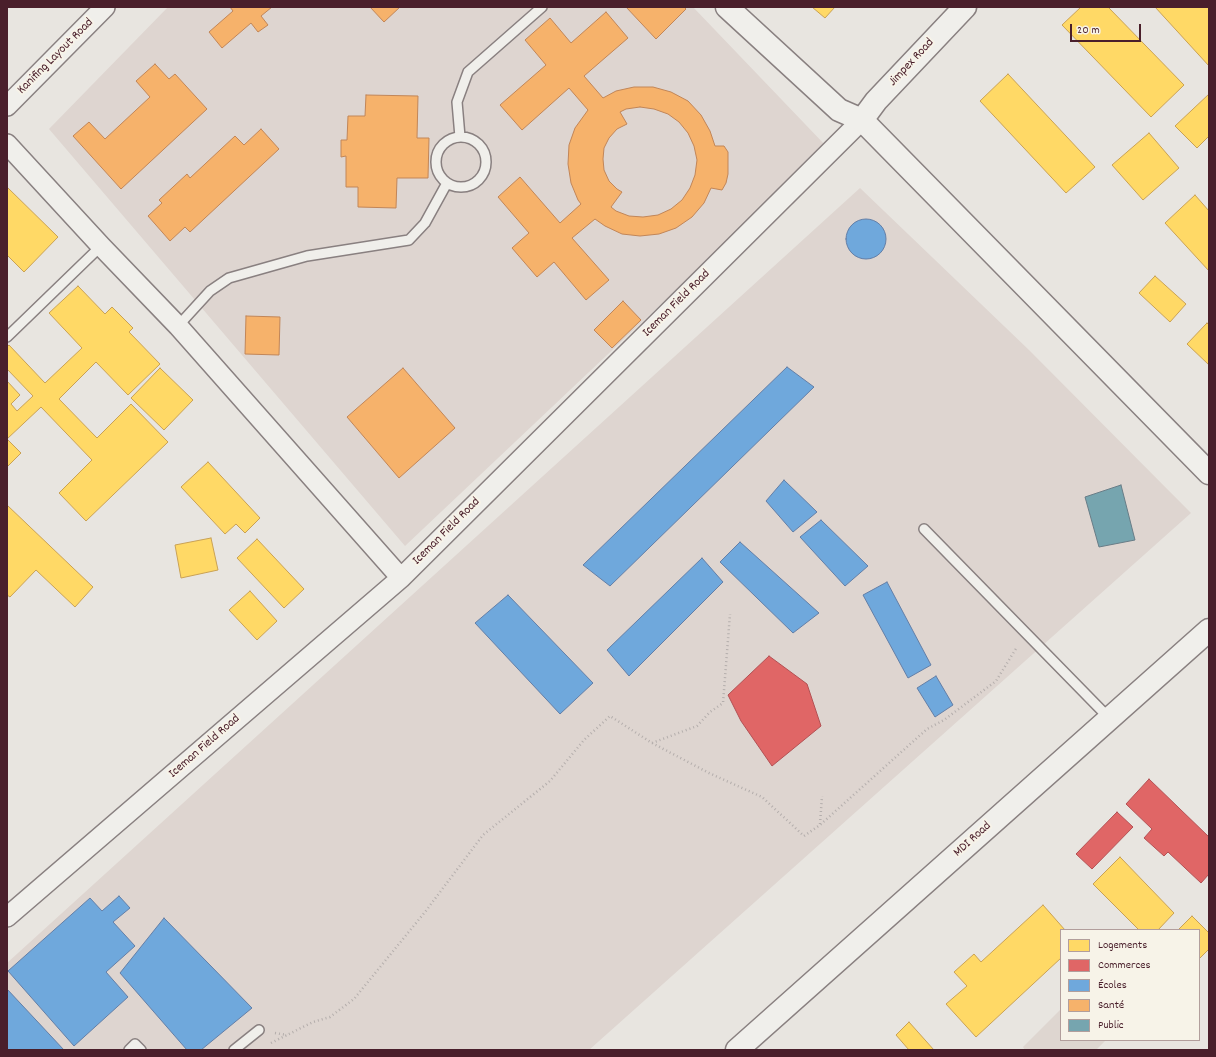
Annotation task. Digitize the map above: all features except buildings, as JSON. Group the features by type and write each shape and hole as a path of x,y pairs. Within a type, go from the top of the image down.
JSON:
{"street":[{"name":"Kanifing Layout Road","path":"7,106 105,7"},
{"path":"727,7 839,110 862,120 1209,473"},
{"name":"Jimpex Road","path":"862,120 876,101 965,7"},
{"name":"Iceman Field Road","path":"7,917 401,578 862,120"},
{"path":"7,144 101,246 178,326 401,578"},
{"name":"MDI Road","path":"737,1050 1209,630"}],"lane":[{"path":"460,137 457,102 468,72 542,7"},
{"path":"460,137 474,141 480,146 486,161 482,176 477,182 470,186 454,186 447,183 438,171 436,163 440,148 445,142 460,137"},
{"path":"178,326 210,291 229,278 307,256 409,240 425,223 447,183"},
{"path":"7,337 101,246"},
{"path":"924,529 1110,719"},
{"path":"234,1050 259,1030"},
{"path":"129,1050 135,1044 141,1050"}],"path":[{"path":"652,743 697,726 710,712 723,702 730,614"},
{"path":"269,1044 313,1022 330,1017 354,999 425,912 483,835 550,781 584,740 610,716 652,743 709,773 762,797 804,836 820,825 927,729 944,720 996,681 1026,633"},
{"path":"820,825 822,796"}],"shaded area":[{"path":"168,7 693,7 827,147 405,546 49,129"},
{"path":"860,188 1029,350 1191,513 589,1050 7,1050 7,963"},
{"path":"1060,1010 1060,1041 1105,1041 1096,1050 1025,1050 1023,1047"}]}
